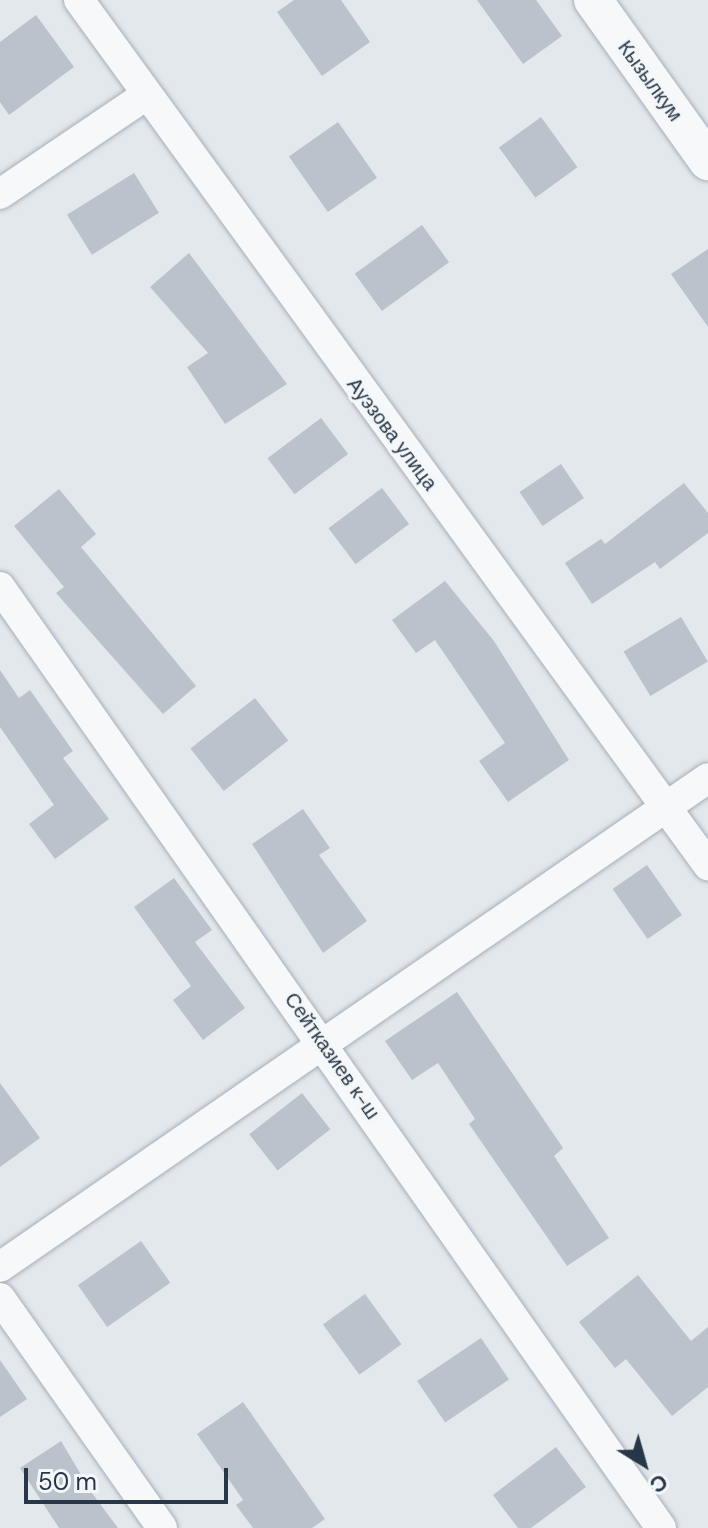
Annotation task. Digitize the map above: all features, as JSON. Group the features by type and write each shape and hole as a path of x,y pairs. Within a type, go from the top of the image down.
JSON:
{"street":[{"name":"Ауэзова улица","path":"79,0 143,97 708,865"},
{"name":"Кызылкум","path":"593,0 708,161"},
{"path":"0,194 143,97"},
{"name":"Сейтказиев к-ш","path":"0,587 323,1042 661,1528"},
{"path":"0,1267 708,778"},
{"path":"0,1298 162,1528"}],"building":[{"path":"294,0 341,0 370,42 322,76 277,12"},
{"path":"477,0 536,0 562,36 523,64"},
{"path":"36,15 74,67 9,115 0,102 0,42"},
{"path":"541,117 577,167 535,198 499,148"},
{"path":"338,122 377,178 328,212 289,156"},
{"path":"134,173 159,213 92,255 67,215"},
{"path":"422,225 449,262 382,311 355,274"},
{"path":"708,249 708,327 671,274"},
{"path":"189,253 287,384 225,424 187,367 208,353 150,287"},
{"path":"321,418 348,454 295,494 267,458"},
{"path":"561,464 584,498 542,526 520,492"},
{"path":"684,483 708,513 708,533 660,569 655,562 592,604 565,563 601,539 605,544"},
{"path":"382,488 409,524 356,564 328,528"},
{"path":"59,489 96,534 81,547 196,686 163,714 56,593 64,587 14,526"},
{"path":"445,581 494,641 569,760 508,802 479,761 505,743 435,640 416,653 392,620"},
{"path":"681,617 708,662 650,696 624,652"},
{"path":"0,670 19,698 30,690 73,751 63,758 109,819 55,859 29,824 54,805 0,727"},
{"path":"255,698 288,741 224,791 190,748"},
{"path":"303,809 330,848 319,855 367,921 323,953 252,844"},
{"path":"647,865 682,915 648,939 613,889"},
{"path":"174,878 212,930 195,942 245,1008 203,1040 173,1000 191,986 134,907"},
{"path":"457,992 563,1148 554,1156 609,1238 567,1266 469,1124 475,1119 438,1063 412,1080 385,1041"},
{"path":"0,1083 40,1138 0,1167"},
{"path":"302,1093 330,1129 278,1170 249,1134"},
{"path":"141,1241 170,1283 107,1327 78,1285"},
{"path":"638,1275 691,1341 708,1327 708,1387 672,1416 626,1359 615,1368 579,1322"},
{"path":"365,1294 401,1344 359,1375 323,1325"},
{"path":"481,1338 509,1379 445,1423 417,1381"},
{"path":"0,1360 27,1399 0,1417"},
{"path":"243,1402 325,1519 312,1528 253,1528 236,1505 243,1500 197,1434"},
{"path":"61,1441 92,1493 118,1528 59,1528 20,1468"},
{"path":"556,1447 586,1487 531,1528 518,1528 493,1495"}]}
